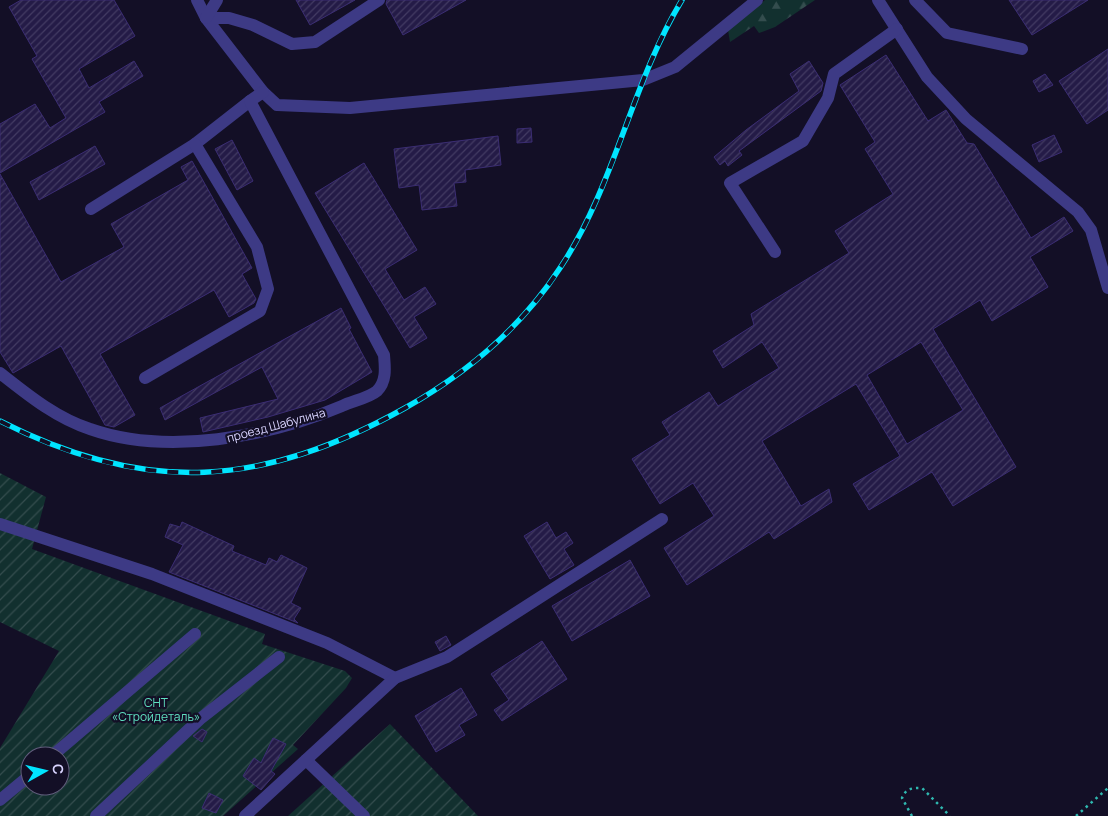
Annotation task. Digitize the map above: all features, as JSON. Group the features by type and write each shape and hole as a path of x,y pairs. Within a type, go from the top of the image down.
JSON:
{"street":[{"path":"197,0 206,18 263,92 277,105 350,108 643,80 675,67 757,0"},
{"path":"206,18 217,0"},
{"path":"206,18 229,18 253,25 292,44 315,42 379,0"},
{"path":"878,0 927,77 966,119 1078,212 1091,230 1108,288"},
{"path":"915,0 947,33 1022,49"},
{"path":"775,252 730,183 803,141 828,98 834,74 896,29"},
{"path":"92,209 196,144 263,92"},
{"name":"проезд Шабулина","path":"0,373 41,405 89,429 133,439 176,443 214,441 316,417 377,391 386,375 384,355 250,101"},
{"path":"144,378 260,311 268,289 257,247 196,144"},
{"path":"245,816 395,678 447,657 662,519"},
{"path":"0,524 152,574 327,643 395,678"},
{"path":"64,746 195,634"},
{"path":"96,816 200,718 279,656"},
{"path":"306,760 364,816"},
{"path":"0,800 20,783"}],"path":[{"path":"912,816 902,798 904,792 911,788 922,788 950,816"},
{"path":"1076,816 1108,788"}],"green space":[{"path":"765,0 815,0 775,27 759,33 754,26 730,42 728,30"},
{"name":"СНТ «Стройдеталь»","path":"0,473 46,497 32,549 265,634 262,644 345,671 352,678 346,688 293,745 298,749 223,816 0,816 0,748 59,651 0,622"},
{"path":"390,724 478,816 288,816"}],"building":[{"path":"21,0 114,0 135,36 79,69 89,88 134,61 143,76 99,102 105,112 0,173 0,124 35,104 50,128 66,118 32,59 37,56 9,7"},
{"path":"296,0 355,0 310,25"},
{"path":"387,0 466,0 403,35 386,4"},
{"path":"1009,0 1088,0 1032,35"},
{"path":"1108,49 1108,110 1087,124 1059,81"},
{"path":"886,55 928,121 946,110 967,143 974,144 1031,238 1064,217 1073,231 1030,257 1048,287 992,321 980,300 933,329 1016,467 953,506 932,472 869,510 853,484 900,456 856,384 762,441 801,506 829,489 832,502 774,539 769,532 687,585 664,548 714,516 693,483 660,504 632,459 670,435 662,422 709,392 718,406 779,368 762,342 723,368 713,351 754,325 751,314 849,253 835,231 893,194 865,149 875,142 840,85","holes":["921,342 963,410 907,444 867,375"]},
{"path":"809,61 823,83 821,91 739,151 742,155 728,166 725,161 720,165 714,157 746,130 799,91 790,74"},
{"path":"1045,74 1053,85 1039,92 1033,81"},
{"path":"531,128 532,142 517,143 517,129"},
{"path":"1054,135 1062,152 1039,162 1032,145"},
{"path":"498,136 501,165 465,170 466,182 454,183 457,206 422,210 419,185 399,188 394,149"},
{"path":"232,140 253,181 237,190 215,149"},
{"path":"95,146 105,164 39,200 30,182"},
{"path":"192,161 252,268 242,274 256,299 254,303 229,317 214,290 100,354 135,415 114,427 105,425 61,346 13,373 0,352 0,174 61,282 124,247 111,224 188,180 181,167"},
{"path":"364,163 417,250 385,269 404,300 425,287 436,304 414,317 427,338 410,348 315,193"},
{"path":"341,308 351,328 349,329 372,372 325,400 268,417 203,432 200,418 278,399 262,367 165,420 160,408"},
{"path":"182,522 234,546 232,551 266,565 269,558 277,562 281,555 307,568 291,603 301,608 294,619 298,623 169,572 183,545 165,537 170,524 180,527"},
{"path":"547,522 556,538 566,532 573,543 564,549 574,565 550,579 524,536"},
{"path":"630,560 650,596 572,641 552,606"},
{"path":"446,636 451,645 440,651 435,642"},
{"path":"542,641 567,679 502,721 494,710 509,700 491,674"},
{"path":"461,688 477,715 459,725 465,735 436,752 415,716"},
{"path":"202,729 207,732 202,742 193,736"},
{"path":"273,738 286,744 271,771 275,774 261,790 243,776 254,758 261,763"},
{"path":"209,793 223,800 216,813 202,808"}],"railway":[{"path":"0,421 54,445 105,462 155,471 204,472 253,467 302,454 353,434 405,408 428,394 471,364 510,329 545,290 560,268 579,236 595,203 649,66 664,32 682,0"}]}
